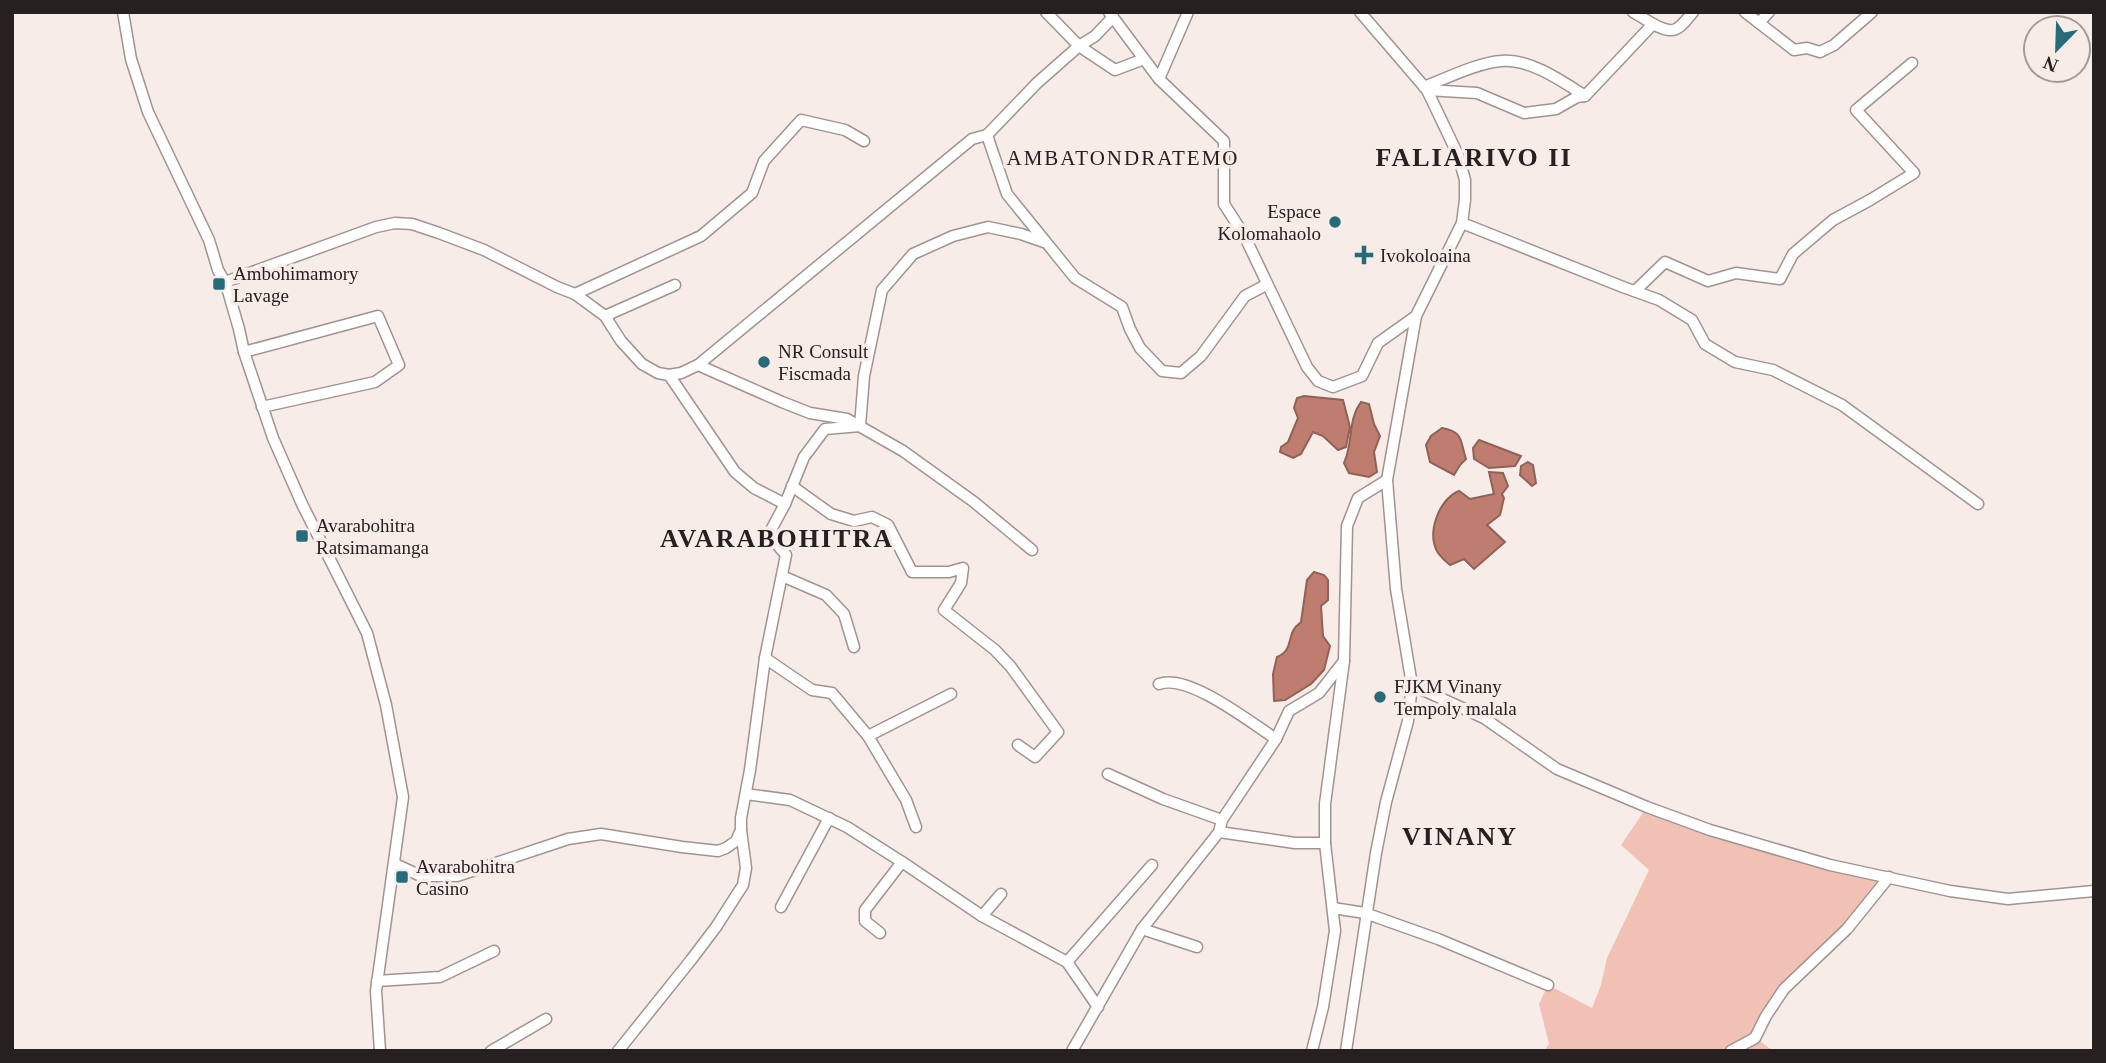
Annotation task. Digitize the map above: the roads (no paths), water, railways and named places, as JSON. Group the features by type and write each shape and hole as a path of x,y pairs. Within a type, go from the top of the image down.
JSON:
{"street":[{"path":"123,12 131,59 148,112 209,240 218,270 225,282 262,407 302,504 367,633 386,705 403,797 377,981 380,1051"},
{"path":"1046,12 1079,46 1115,71 1144,59"},
{"path":"1158,79 1188,12"},
{"path":"1346,1051 1365,913 1386,802 1408,721 1412,685 1396,589 1387,480 1416,316 1462,223 1465,180 1458,155 1425,88 1360,12"},
{"path":"1633,12 1664,30 1673,32 1693,12"},
{"path":"1745,12 1794,51 1807,48 1820,52 1834,45 1872,12"},
{"path":"1759,23 1769,12"},
{"path":"225,282 376,227 395,223 412,224 484,250 575,294 605,316 621,341 642,364 658,373 681,373 698,365 972,139 987,135 1037,83 1079,46 1095,36 1111,15 1158,79 1224,141 1224,204 1244,236 1307,367 1318,381 1333,387 1362,376 1378,343 1416,316"},
{"path":"1425,88 1477,93 1524,113 1556,109 1584,96 1653,24"},
{"path":"1425,88 1485,64 1503,60 1549,72 1584,96"},
{"path":"1635,291 1665,262 1708,281 1736,273 1780,279 1793,254 1833,220 1914,173 1856,110 1912,63"},
{"path":"575,294 701,236 752,193 764,161 801,120 845,130 864,141"},
{"path":"987,135 1007,194 1075,278 1122,307 1140,348 1162,370 1181,373 1201,356 1245,296 1266,285"},
{"path":"1462,223 1659,300 1692,320 1705,344 1735,362 1773,370 1842,405 1978,504"},
{"path":"860,426 864,376 882,290 913,254 953,236 988,227 1021,233 1044,242"},
{"path":"605,316 676,285"},
{"path":"244,352 378,316 399,365 374,382 262,407"},
{"path":"698,365 810,413 847,419 860,426 903,451 974,502 1032,550"},
{"path":"669,375 735,472 754,488 785,504"},
{"path":"618,1051 716,927 743,885 746,868 741,818 765,658 786,555 776,543 771,530 804,457 825,429 860,426"},
{"path":"1312,1051 1323,1007 1335,931 1325,843 1325,804 1344,662 1347,526 1358,498 1387,480"},
{"path":"792,486 831,514 854,521 872,517 888,525 912,572 949,572 963,568 961,583 944,610 995,650 1011,667 1058,732 1035,757 1018,745"},
{"path":"782,576 826,595 844,614 855,647"},
{"path":"765,658 812,690 832,693 868,736 906,800 916,827"},
{"path":"1072,1051 1142,929 1221,826 1276,739 1289,711 1319,694 1344,662"},
{"path":"1159,684 1173,681 1196,688 1276,739"},
{"path":"1412,685 1484,718 1557,769 1710,830 1830,866 1950,891 2008,899 2093,891"},
{"path":"868,736 951,694"},
{"path":"1108,774 1221,826 1295,843 1325,843"},
{"path":"746,794 790,800 847,827 982,916 1067,962 1098,1007"},
{"path":"781,907 829,818"},
{"path":"395,864 421,876 457,876 568,839 601,834 718,851 736,841 741,830"},
{"path":"880,933 864,921 864,910 902,862"},
{"path":"1067,962 1152,865"},
{"path":"1731,1051 1755,1038 1784,989 1847,929 1889,877"},
{"path":"982,916 1001,894"},
{"path":"1333,908 1365,913 1438,939 1548,985"},
{"path":"1142,929 1197,947"},
{"path":"377,981 440,978 494,951"},
{"path":"491,1051 546,1019"}],"place":[{"name":"Espace Kolomahaolo","path":"1335,222"},
{"name":"Ivokoloaina","path":"1364,255"},
{"name":"Ambohimamory Lavage","path":"219,284"},
{"name":"NR Consult Fiscmada","path":"764,362"},
{"name":"Avarabohitra Ratsimamanga","path":"302,536"},
{"name":"FJKM Vinany Tempoly malala","path":"1380,697"},
{"name":"Avarabohitra Casino","path":"402,877"}],"district":[{"name":"FALIARIVO II","path":"1474,157"},
{"name":"AMBATONDRATEMO","path":"1123,158"},
{"name":"AVARABOHITRA","path":"777,538"},
{"name":"VINANY","path":"1460,836"}]}
